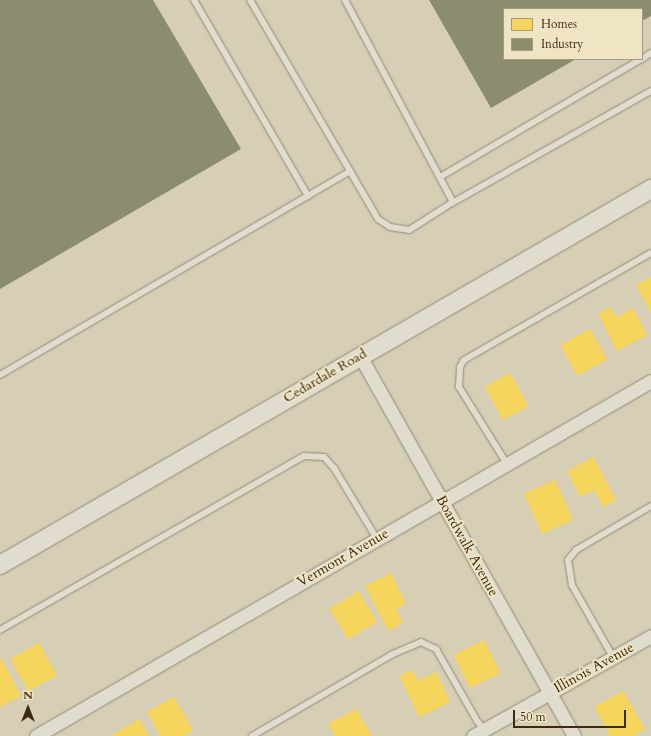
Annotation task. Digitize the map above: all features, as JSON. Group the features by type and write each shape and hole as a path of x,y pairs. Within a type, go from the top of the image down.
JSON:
{"street":[{"name":"Cedardale Road","path":"0,565 651,189"},
{"name":"Boardwalk Avenue","path":"360,356 574,736"},
{"name":"Vermont Avenue","path":"36,736 651,381"},
{"name":"Illinois Avenue","path":"479,733 651,636"}],"lane":[{"path":"194,0 308,196"},
{"path":"250,0 378,219 390,227 409,230 452,203 651,91"},
{"path":"345,0 440,177 452,203"},
{"path":"440,177 640,60"},
{"path":"0,375 350,171"},
{"path":"507,464 459,387 460,367 464,360 651,253"},
{"path":"0,630 304,456 324,458 334,468 377,539"},
{"path":"613,657 572,585 568,560 576,550 651,506"},
{"path":"252,736 394,654 421,642 436,650 477,721 479,733"}],"building: Homes":[{"path":"651,277 651,313 636,285"},
{"path":"611,307 616,317 633,308 647,335 617,351 598,314"},
{"path":"590,329 607,360 577,376 560,345"},
{"path":"510,373 528,406 503,420 485,387"},
{"path":"593,457 616,500 603,507 594,490 580,497 567,471"},
{"path":"555,480 573,520 542,534 524,494"},
{"path":"391,573 406,604 396,609 403,623 388,631 365,586"},
{"path":"358,591 377,622 348,640 329,609"},
{"path":"484,640 500,673 470,688 453,655"},
{"path":"39,643 57,675 28,691 10,659"},
{"path":"0,657 21,696 0,707"},
{"path":"412,670 418,681 436,672 450,702 419,717 399,676"},
{"path":"623,691 645,729 633,736 610,736 594,707"},
{"path":"174,697 193,731 184,736 160,736 147,712"},
{"path":"356,709 372,736 335,736 328,724"},
{"path":"139,719 149,736 111,736"}],"building: Industry":[{"path":"0,0 153,0 241,149 0,289"},
{"path":"429,0 651,0 651,16 643,20 643,8 503,8 503,60 574,60 491,108"}]}
